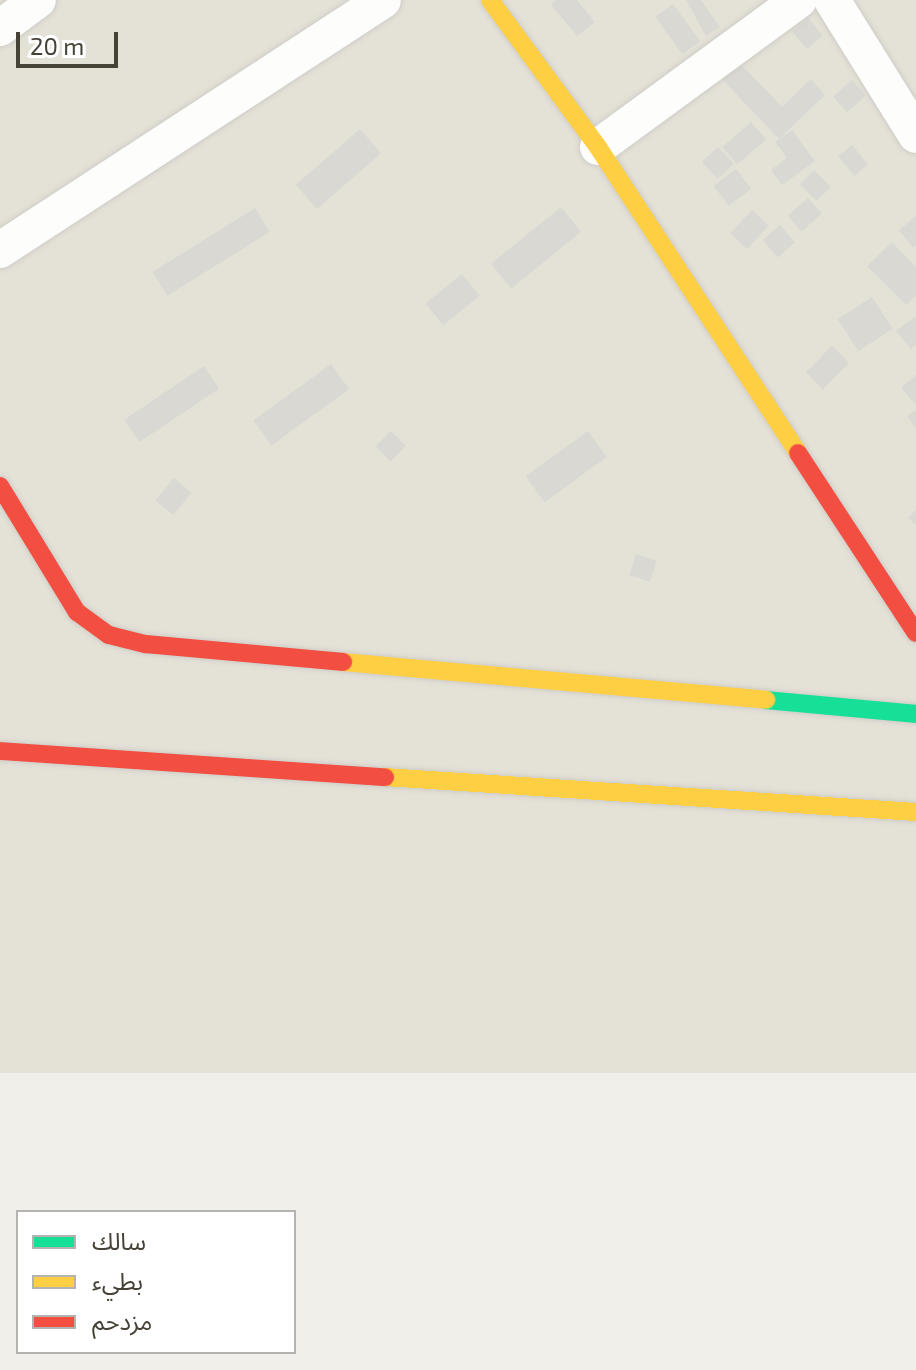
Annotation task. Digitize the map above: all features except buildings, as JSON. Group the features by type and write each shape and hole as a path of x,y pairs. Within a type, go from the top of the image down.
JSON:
{"main road":[{"path":"490,0 598,147 916,633"},
{"path":"0,486 77,612 109,635 134,641 916,714"},
{"path":"0,751 916,812"}],"street":[{"path":"0,28 38,0"},
{"path":"0,250 383,0"},
{"path":"598,147 799,0"},
{"path":"832,0 916,135"}],"shaded area":[{"path":"0,0 916,0 916,1073 0,1073"}],"traffic: fast":[{"path":"766,700 916,714"}],"traffic: slow":[{"path":"490,0 598,147 798,453"},
{"path":"343,662 766,700"},
{"path":"385,777 916,812"}],"traffic: jam":[{"path":"798,453 916,633"},
{"path":"0,486 77,612 109,635 146,644 343,662"},
{"path":"0,751 385,777"}]}
